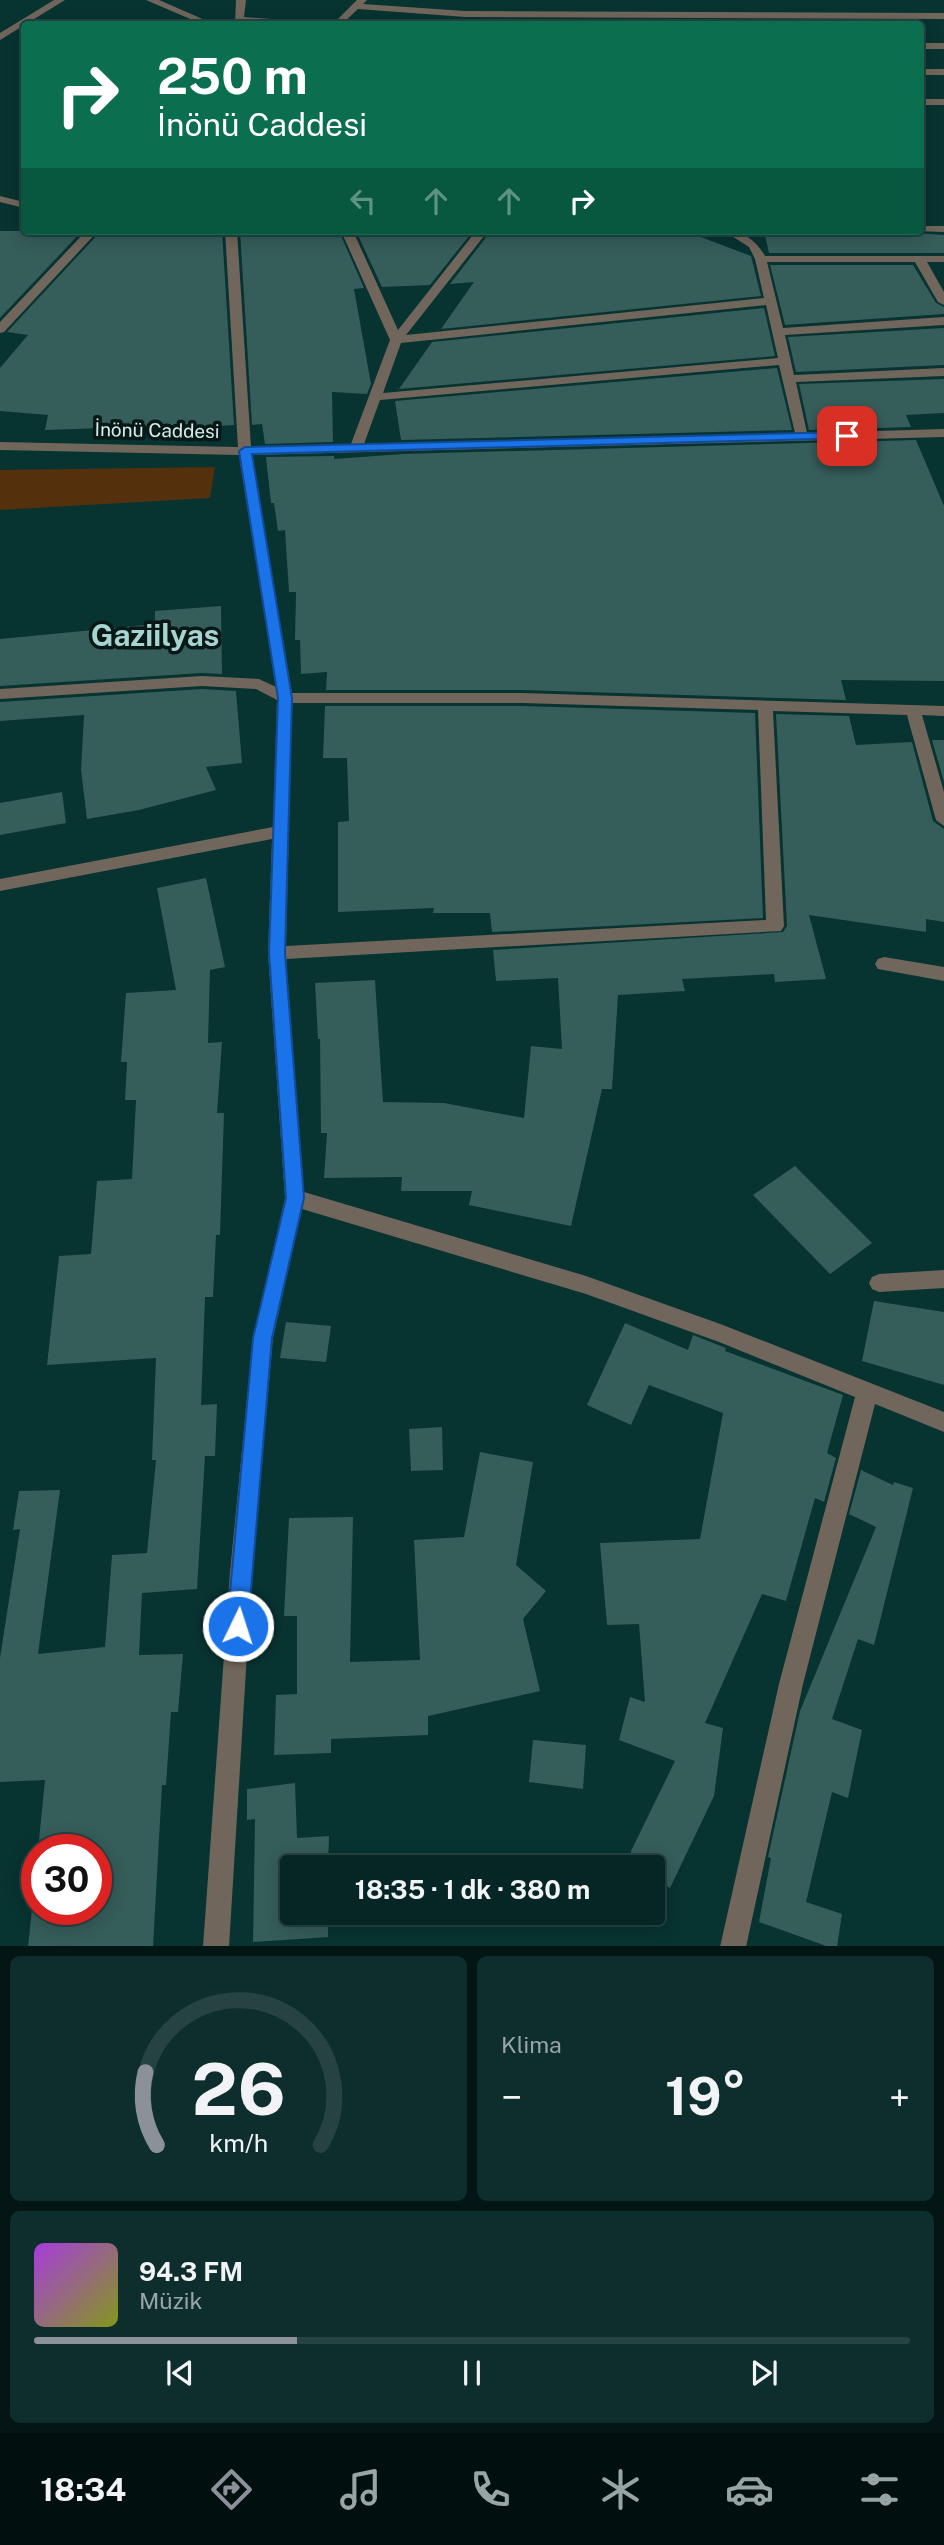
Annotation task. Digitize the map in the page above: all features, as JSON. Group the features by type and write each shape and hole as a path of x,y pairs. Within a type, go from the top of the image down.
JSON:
{"street":[{"path":"26,21 61,0"},
{"path":"151,0 202,21"},
{"path":"239,21 242,0"},
{"path":"340,21 359,3 465,14 944,16"},
{"path":"0,37 21,24"},
{"path":"924,46 944,46"},
{"path":"924,72 944,72"},
{"path":"924,102 944,102"},
{"path":"0,200 21,204"},
{"path":"924,229 944,229"},
{"path":"0,328 88,235"},
{"path":"216,1946 241,1572 263,1338 295,1198 277,953 285,698 245,451 231,235"},
{"path":"349,235 396,340"},
{"path":"356,448 396,340 479,235"},
{"path":"737,235 753,245 761,259 802,437"},
{"path":"761,259 944,259"},
{"path":"919,259 944,302"},
{"path":"396,340 771,301"},
{"path":"778,332 944,321"},
{"path":"375,397 784,361"},
{"path":"788,379 944,372"},
{"name":"İnönü Caddesi","path":"0,446 245,451 944,433"},
{"path":"0,694 202,681 259,684 285,698 482,698 944,712"},
{"path":"277,953 775,926 765,705"},
{"path":"913,710 944,820"},
{"path":"0,885 282,831"},
{"path":"884,964 944,974"},
{"path":"295,1198 586,1285 723,1334 944,1422"},
{"path":"879,1283 944,1279"},
{"path":"733,1946 791,1684 867,1393"}],"shaded area":[{"path":"215,467 210,498 0,510 0,470"}],"building":[{"path":"0,231 21,231 21,235 78,235 0,318"},
{"path":"97,235 222,235 234,425 165,429 165,426 45,430 48,415 0,411 0,368 28,335 7,332"},
{"path":"240,235 341,235 364,288 354,289 371,384 367,394 332,392 333,442 265,444 262,424 252,425"},
{"path":"358,235 470,235 430,285 382,287"},
{"path":"488,235 696,235 751,256 761,296 441,329 474,282 450,284"},
{"path":"765,235 944,235 944,253 769,253"},
{"path":"770,265 913,265 936,303 944,307 944,314 785,325"},
{"path":"764,308 775,356 399,389 432,342"},
{"path":"944,328 944,365 796,372 788,337"},
{"path":"777,368 792,430 401,440 395,401"},
{"path":"944,379 944,413 906,415 911,427 809,430 799,384"},
{"path":"916,440 944,506 944,681 841,680 846,700 522,690 326,690 327,672 301,674 300,640 295,640 296,592 289,592 285,530 278,531 274,503 271,503 266,457 334,456 334,459 403,454"},
{"path":"221,606 222,674 0,686 0,639 155,624 155,611"},
{"path":"202,689 236,691 242,763 206,767 216,790 139,810 87,819 81,770 84,715 0,721 0,702"},
{"path":"325,706 522,706 755,713 763,918 492,932 490,913 433,913 434,908 338,912 338,822 349,821 347,758 323,758"},
{"path":"776,714 849,716 856,745 912,742 933,821 944,829 944,922 926,919 926,932 809,915 826,979 775,982 774,974 682,979 685,991 618,995 612,1089 602,1089 571,1226 469,1205 472,1191 401,1191 402,1177 324,1178 327,1133 321,1133 320,1039 315,983 375,980 383,1102 444,1103 524,1118 531,1046 562,1049 558,978 496,981 493,950 783,932 787,926"},
{"path":"932,740 944,740 944,782"},
{"path":"62,792 66,823 0,835 0,803"},
{"path":"206,878 225,967 210,970 208,1043 222,1042 217,1113 224,1113 220,1235 216,1235 213,1297 205,1297 201,1405 217,1404 215,1456 205,1456 197,1589 142,1593 139,1655 183,1654 178,1712 171,1712 166,1785 162,1785 153,1946 28,1946 30,1925 112,1925 112,1834 40,1834 45,1780 0,1782 0,1658 20,1529 13,1530 19,1491 60,1490 38,1654 105,1647 112,1555 147,1553 156,1460 152,1460 156,1358 47,1365 59,1256 91,1254 97,1181 132,1179 136,1100 125,1100 127,1062 121,1062 126,993 176,990 157,888"},
{"path":"795,1166 872,1243 830,1274 753,1195"},
{"path":"874,1301 944,1312 944,1385 862,1361"},
{"path":"286,1322 331,1326 326,1362 280,1358"},
{"path":"625,1323 688,1350 693,1335 726,1348 725,1351 843,1395 827,1453 836,1458 824,1502 815,1498 786,1601 762,1594 705,1723 723,1728 714,1796 670,1888 665,1885 665,1855 631,1855 675,1761 619,1740 630,1697 645,1702 639,1624 607,1625 600,1543 700,1539 723,1413 649,1385 631,1425 587,1405"},
{"path":"442,1427 443,1470 411,1471 409,1429"},
{"path":"480,1452 533,1462 516,1565 546,1591 523,1619 540,1691 428,1716 428,1735 331,1739 331,1753 274,1755 276,1695 297,1694 297,1616 284,1616 289,1518 353,1517 350,1662 420,1660 414,1540 464,1537"},
{"path":"861,1470 893,1485 894,1482 913,1488 874,1645 858,1639 832,1719 862,1730 848,1798 832,1792 806,1902 842,1914 837,1946 826,1946 759,1922 771,1858 768,1857 800,1711 876,1527 849,1514"},
{"path":"533,1740 586,1745 583,1789 529,1782"},
{"path":"295,1783 297,1838 329,1836 328,1855 280,1855 280,1925 328,1925 328,1937 253,1942 255,1819 247,1820 247,1789"}],"district":[{"name":"Gaziilyas","path":"155,635"}],"route":[{"path":"238,1626 263,1338 295,1198 277,953 285,698 245,451 847,436"}]}
